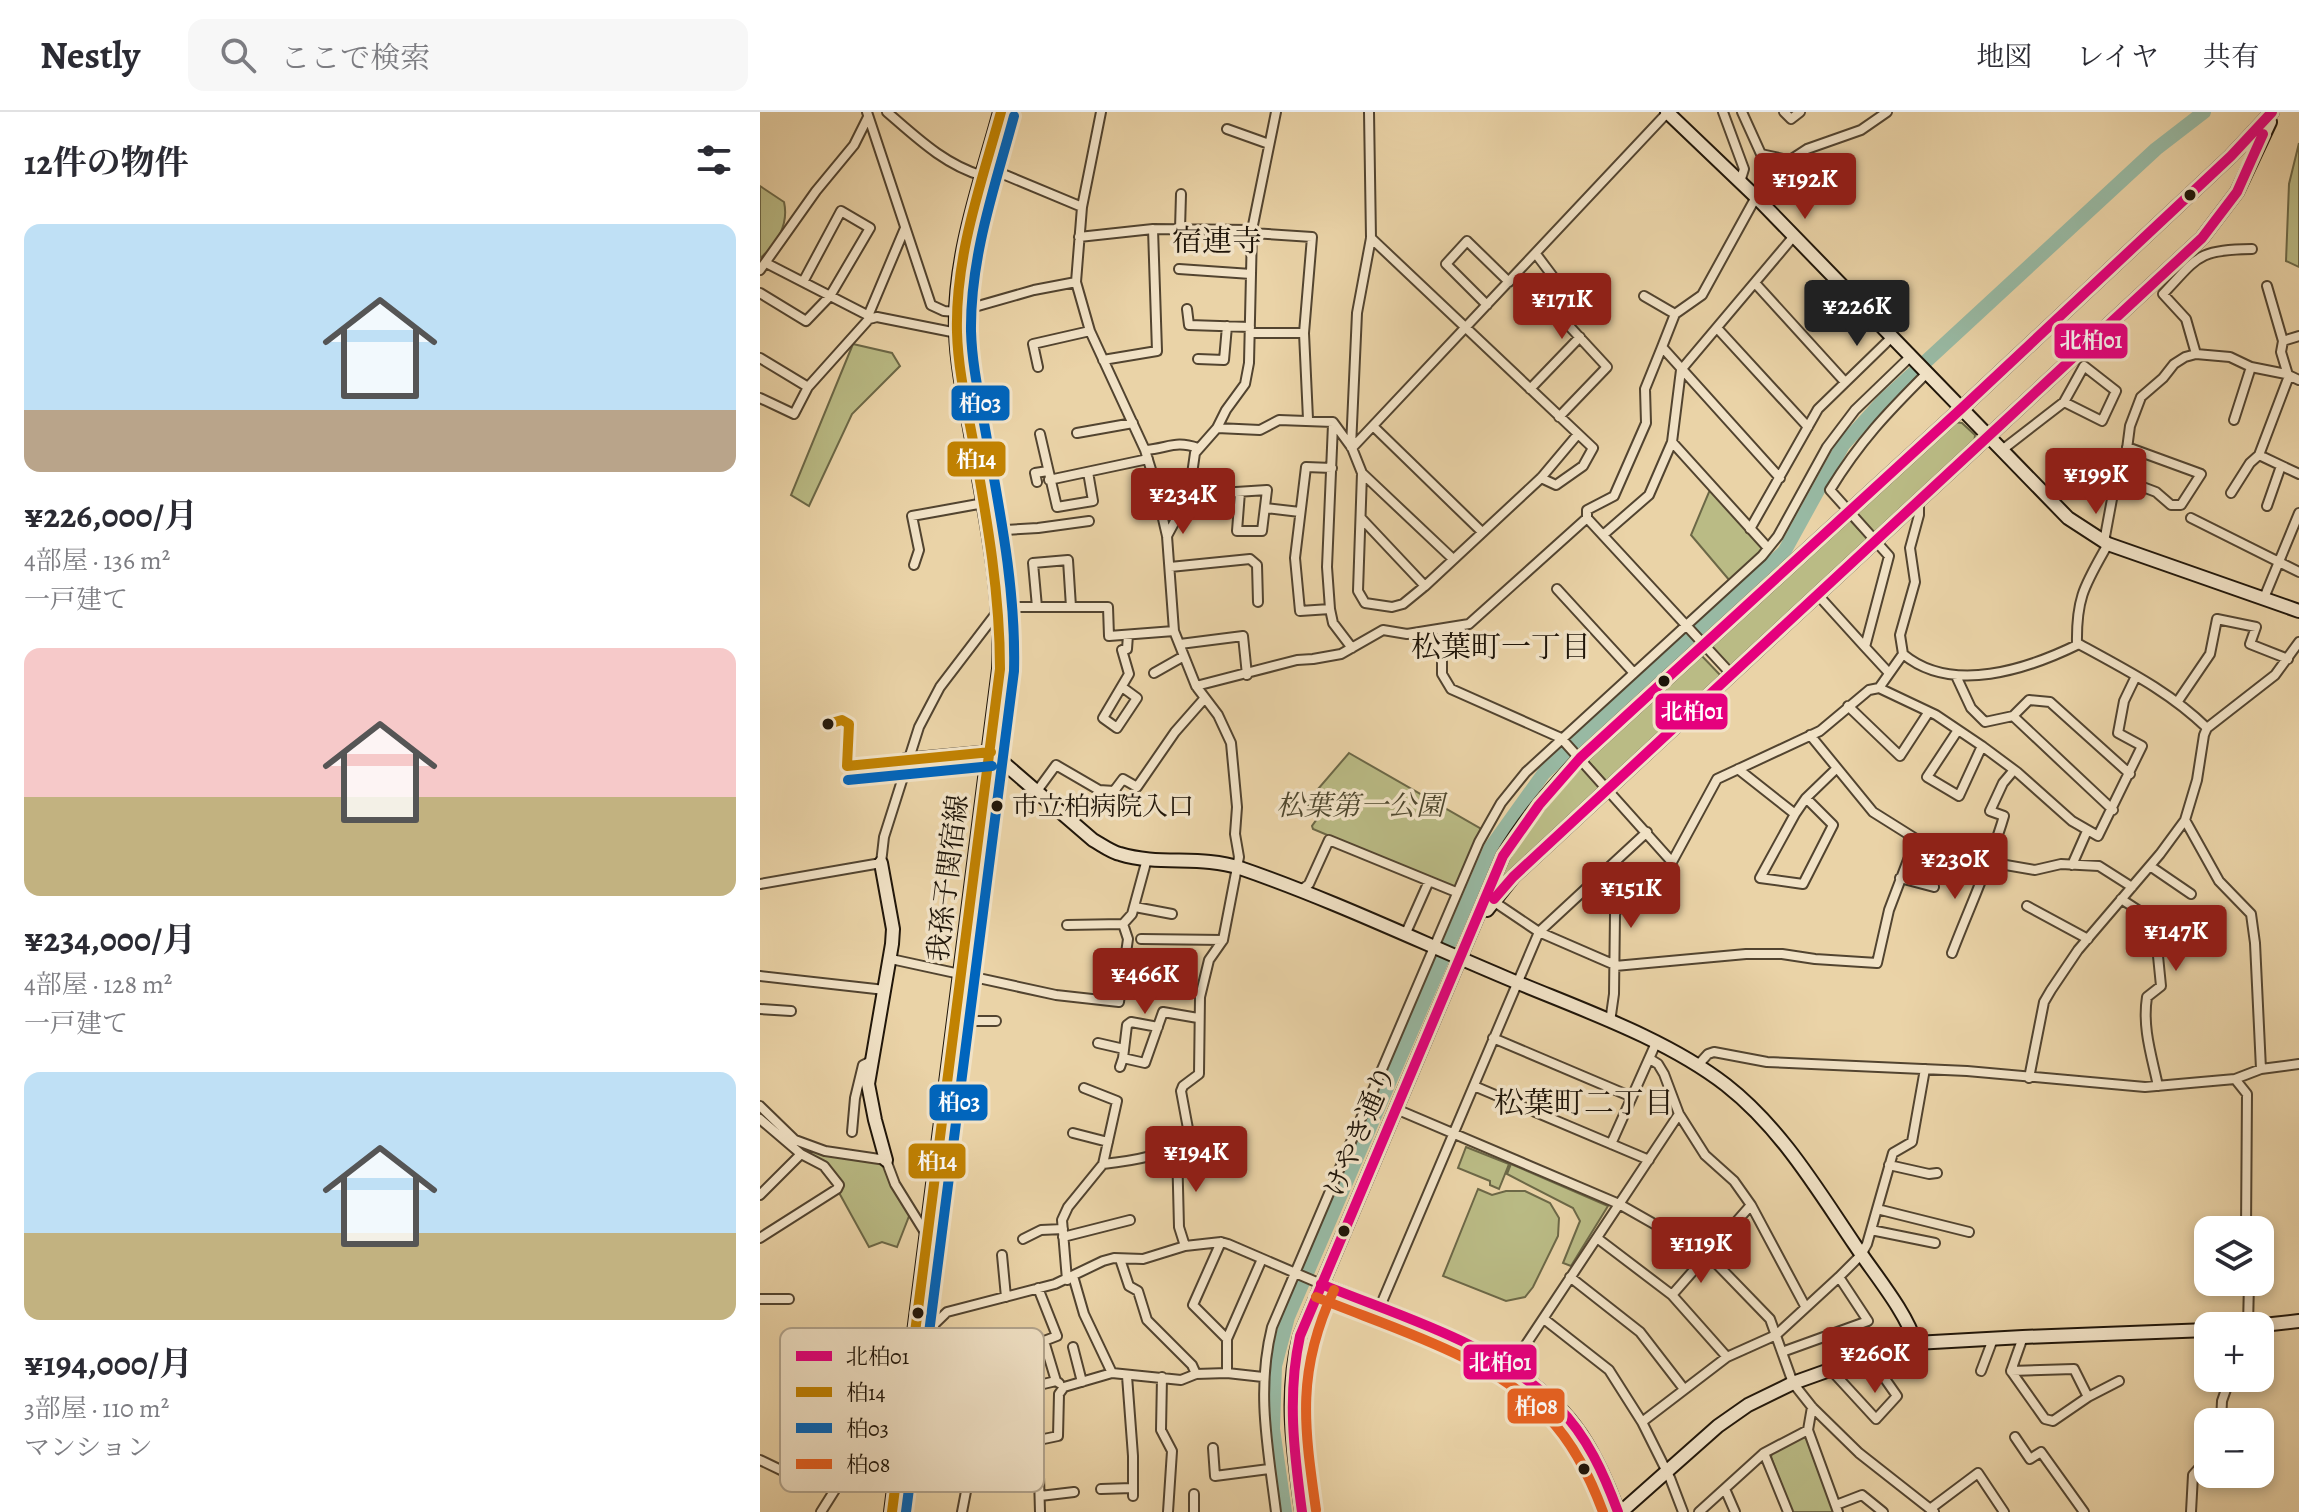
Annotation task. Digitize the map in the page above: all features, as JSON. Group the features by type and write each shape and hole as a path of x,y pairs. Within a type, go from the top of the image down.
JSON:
{"main road":[{"name":"我孫子関宿線","path":"917,1328 1000,669 1001,607 957,333 957,312 962,269 1001,112"},
{"name":"我孫子関宿線","path":"892,1512 894,1492"}],"street":[{"path":"887,112 960,169 985,172 1082,207"},
{"path":"1101,112 1082,207 1076,282 1090,331 1147,454 1167,536 1174,631 1196,686 1218,715 1231,743 1239,857 1223,940 1209,960 1198,1018 1199,1074 1183,1086 1189,1134 1187,1141 1177,1148 1120,1163 1103,1164"},
{"path":"1167,536 1189,495 1193,461 1198,448 1217,428 1245,384 1249,363 1252,231 1276,112"},
{"path":"1352,448 1357,313 1371,238 1369,112"},
{"path":"1352,448 1668,112 1756,197 2068,518 2106,543 2299,611"},
{"path":"1723,112 1744,169 1740,182"},
{"path":"1742,112 1761,154 1788,160"},
{"path":"1784,112 1791,119 1800,112"},
{"path":"1732,675 1587,518 1587,510 1614,496 1646,423 1645,389 1675,314 1702,295 1756,197 1788,160 1807,149 1861,130 1886,112"},
{"path":"1455,956 1514,837 1578,755 1962,408 2275,112"},
{"path":"1455,956 1513,877 2202,238 2225,209 2246,174 2275,112"},
{"path":"868,114 931,305 944,311 957,312 1034,290 1076,282"},
{"path":"868,114 854,145 816,191 763,267 803,282 870,317 957,333"},
{"path":"1227,129 1269,144"},
{"path":"2231,156 2242,161 2246,174"},
{"path":"1180,229 1181,194"},
{"path":"760,293 806,321 830,296 870,228 841,211 803,282"},
{"path":"760,398 794,414 808,387 869,319 905,227"},
{"path":"1079,237 1153,229 1252,231 1312,237 1304,333 1308,419"},
{"path":"1103,360 1157,351 1153,229"},
{"path":"1603,535 1649,495 1672,442 1681,370 1794,236"},
{"path":"1371,238 1593,448 1583,466 1556,485 1541,478"},
{"path":"1487,305 1446,264 1467,241 1509,282"},
{"path":"2196,354 2186,319 2163,294 2198,257 2218,249 2252,249"},
{"path":"1536,254 1554,278 1558,307 1607,367 1559,417"},
{"path":"1179,269 1251,274"},
{"path":"1755,283 1845,382"},
{"path":"2231,493 2250,463 2259,455 2288,375 2281,352 2283,341 2267,286"},
{"path":"1644,296 1675,314"},
{"path":"1187,309 1189,325 1304,333"},
{"path":"1198,359 1224,360 1227,326"},
{"path":"1717,328 1808,427"},
{"path":"1038,367 1033,344 1090,331"},
{"path":"2283,341 2299,336"},
{"path":"1530,389 1580,337"},
{"path":"1750,529 1818,409 1892,337"},
{"path":"1662,347 1780,478"},
{"path":"2077,645 2076,616 2080,596 2106,543 2114,476 2127,447 2130,426 2141,397 2174,364 2196,354 2230,357 2251,367 2299,380"},
{"path":"760,358 808,387"},
{"path":"1276,1512 1269,1469 1263,1377 1272,1327 1479,842 1501,803 1526,772 1762,556 1778,536 1837,434 1855,410 1913,358"},
{"path":"2002,450 2064,402 2084,366 2116,391 2102,421 2064,402"},
{"path":"2234,420 2251,367"},
{"path":"1865,647 1889,556 1830,490 1876,423 1926,371"},
{"path":"1217,428 1260,430 1279,420 1333,422 1352,448 1362,473 1358,591 1365,603 1392,607 1403,604 1425,586 1541,478 1578,434"},
{"path":"1333,422 1327,567 1330,609 1333,623 1352,648"},
{"path":"1077,433 1133,423"},
{"path":"1373,426 1482,532"},
{"path":"1040,434 1057,507 1093,501 1088,472"},
{"path":"1037,482 1035,473 1088,472 1178,442 1198,448"},
{"path":"1672,442 1768,548"},
{"path":"2114,476 2156,492 2171,505 2181,505 2201,474 2127,447"},
{"path":"2259,455 2299,474"},
{"path":"2267,506 2281,466"},
{"path":"1330,609 1300,611 1295,558 1306,467 1332,468"},
{"path":"1362,473 1453,559"},
{"path":"1189,495 1267,490 1262,531 1237,531 1240,492"},
{"path":"1919,500 1919,515 1910,548 1915,582 1900,635 1903,654 1911,661 1957,678 2025,667 2079,644 2178,701 2207,728"},
{"path":"914,565 919,550 912,516 984,503"},
{"path":"1265,508 1300,512"},
{"path":"2264,598 2299,513"},
{"path":"1361,518 1425,586"},
{"path":"1196,686 1297,660 1341,654 1383,630 1407,634 1469,624 1587,518"},
{"path":"2191,518 2299,572"},
{"path":"989,531 1089,521"},
{"path":"1170,567 1250,559 1257,565 1258,602"},
{"path":"1037,607 1033,563 1068,560 1071,607"},
{"path":"1557,589 1633,672"},
{"path":"1817,594 1889,673"},
{"path":"929,1238 895,1184 886,1160 868,1084 891,959 893,929 881,863 884,837 906,760 932,700 1001,607 1108,607 1109,636 1174,631"},
{"path":"2178,701 2210,654 2217,619 2256,627 2250,644 2288,659"},
{"path":"1442,630 1442,674 1451,689 1563,740 1672,862"},
{"path":"1122,687 1137,698 1117,728 1103,718 1129,674 1122,650 1127,649 1128,635"},
{"path":"1180,644 1243,636 1247,675"},
{"path":"2029,1078 2044,1002 2088,939 2185,820 2207,728 2275,675 2299,642"},
{"path":"1879,688 1903,654"},
{"path":"1154,673 1184,656"},
{"path":"1610,1022 1615,966 1615,914 1619,906 1662,886 1708,791 1717,779 1820,731 1869,690 1879,688 1936,715 1982,746 2072,821 2098,836 2142,746 2118,733 2124,701 2136,676"},
{"path":"1957,678 1971,708 1985,722 2013,716 2029,700 2050,702 2130,774"},
{"path":"1037,791 1056,765 1099,790 1114,791 1123,779 1137,787 1175,732 1204,699"},
{"path":"1848,706 1900,756 1928,713"},
{"path":"2013,716 2113,810"},
{"path":"1958,730 1927,777 1959,796 1982,746"},
{"path":"1810,735 1873,812 1916,839 1955,855 2035,870 2072,865 2099,866 2132,887"},
{"path":"906,760 991,752 1093,840 1119,854 1236,867 1301,890 1610,1022 1698,1065 1728,1086 1770,1127 1805,1172 1861,1255 1913,1334 1915,1343"},
{"path":"1806,798 1833,825 1803,884 1760,878 1806,798 1837,768"},
{"path":"1738,769 1795,814"},
{"path":"1952,953 1991,863 2004,816 1990,811 2003,783 2014,770"},
{"path":"2185,820 2219,881 2251,914 2261,1069"},
{"path":"2072,865 2087,831"},
{"path":"1379,1309 1539,932 1647,832"},
{"path":"1493,901 1539,932 1615,966 1746,954 1782,954 1877,963 1900,878 1916,839"},
{"path":"1301,890 1309,884 1329,840 1456,892"},
{"path":"1067,925 1123,924 1135,907 1147,859"},
{"path":"760,884 881,863"},
{"path":"2150,866 2191,894"},
{"path":"1900,878 1934,887"},
{"path":"1405,935 1429,881"},
{"path":"2121,899 2167,929 2157,946 2161,986 2147,997 2146,1004 2147,1036 2158,1086"},
{"path":"2027,906 2088,939"},
{"path":"1135,907 1172,914"},
{"path":"891,959 1056,995 1119,1002 1128,939 1123,924"},
{"path":"1141,939 1223,940"},
{"name":"けやき通り","path":"1302,1512 1291,1433 1290,1395 1300,1336 1317,1282 1396,1109 1455,956"},
{"path":"760,976 885,990"},
{"path":"760,1009 791,1011"},
{"path":"1098,1043 1122,1058 1145,1063 1163,1012 1198,1018"},
{"path":"957,1021 996,1021"},
{"path":"1122,1058 1127,1025 1131,1022 1158,1027"},
{"path":"1493,1038 1632,1097"},
{"path":"1611,1144 1656,1043"},
{"path":"1698,1065 1714,1052 1767,1062 1925,1069 2158,1086 2235,1079 2261,1069 2299,1064"},
{"path":"1650,1059 1658,1064 1664,1074 1679,1114 1705,1155 1734,1181 1751,1205 1805,1306"},
{"path":"852,1132 855,1098 863,1065 871,1061"},
{"path":"1642,1422 1727,1357 1776,1335 1861,1255 1867,1244 1893,1153 1912,1142 1925,1069"},
{"path":"2246,1216 2247,1075"},
{"path":"2235,1079 2247,1094"},
{"path":"1474,1086 1649,1160"},
{"path":"1084,1088 1117,1101 1103,1164 1068,1207 1062,1220 1063,1233 1070,1278 1112,1373"},
{"path":"760,1106 795,1140 825,1151 886,1160"},
{"path":"1396,1109 1619,1204 1707,1254 1770,1319 1793,1383 1812,1407 1859,1453 1932,1510 1978,1473 2004,1512"},
{"path":"1511,1367 1679,1114"},
{"path":"760,1238 837,1189 838,1182 824,1166 801,1154 762,1123"},
{"path":"1073,1133 1108,1142"},
{"path":"1177,1148 1179,1227 1185,1246"},
{"path":"760,1195 801,1154"},
{"path":"1889,1165 1937,1173"},
{"path":"1672,1295 1751,1205"},
{"path":"1877,1209 1969,1232"},
{"path":"1023,1239 1041,1230 1063,1233 1130,1220"},
{"path":"1871,1230 1935,1243"},
{"path":"1597,1238 1672,1295 1727,1357"},
{"path":"1221,1242 1193,1305 1227,1339"},
{"path":"931,1328 947,1312 1070,1278 1103,1261 1143,1259 1185,1246 1221,1242 1511,1367 1554,1402 1580,1433 1620,1512 1733,1414 1793,1383 1869,1356 1915,1343 2194,1331"},
{"path":"1002,1255 1006,1297"},
{"path":"1120,1259 1129,1286 1138,1291 1147,1320 1192,1365 1196,1374"},
{"path":"1227,1373 1227,1339 1262,1259"},
{"path":"1570,1277 1640,1332 1684,1389"},
{"path":"1782,1352 1868,1321 1839,1277"},
{"path":"1038,1288 1057,1336 1044,1341 1060,1384 1058,1436 1044,1439"},
{"path":"760,1299 789,1299"},
{"path":"1544,1319 1609,1370 1642,1422 1667,1471 1683,1512"},
{"path":"2274,1324 2299,1321"},
{"path":"2011,1371 2023,1337"},
{"path":"1981,1371 1993,1339"},
{"path":"1073,1347 1082,1382"},
{"path":"1831,1370 1876,1419 1897,1396 1869,1356"},
{"path":"2011,1371 2074,1369 2088,1397"},
{"path":"2011,1371 2045,1419 2053,1421 2119,1381"},
{"path":"1044,1385 1082,1382 1112,1373 1181,1380 1196,1374 1263,1377"},
{"path":"1101,1489 1132,1492 1133,1456 1127,1376"},
{"path":"1162,1377 1161,1430 1172,1451 1168,1512"},
{"path":"1812,1407 1807,1421 1808,1430 1837,1508 1862,1495 1883,1512"},
{"path":"1699,1512 1764,1453 1808,1430"},
{"path":"2015,1437 2030,1459 2041,1452 2084,1512"},
{"path":"1213,1448 1215,1476 1269,1469"},
{"path":"1764,1453 1788,1512"},
{"path":"760,1460 780,1470"},
{"path":"2191,1512 2194,1474"},
{"path":"1725,1489 1735,1512"},
{"path":"821,1512 834,1492"},
{"path":"962,1512 966,1492"},
{"path":"1040,1492 1040,1512"},
{"path":"1040,1496 1074,1492"},
{"path":"1194,1494 1194,1512"}],"green space":[{"path":"2299,143 2299,267 2286,261 2289,184"},
{"path":"760,186 784,202 785,218 772,247 760,258"},
{"path":"853,344 892,353 900,366 852,414 809,506 791,495"},
{"path":"1953,422 1962,423 1975,435 1974,445 1874,534 1856,515 1856,511"},
{"path":"1712,491 1765,549 1730,581 1691,535"},
{"path":"1847,520 1868,539 1868,543 1731,668 1711,647 1712,644"},
{"path":"1700,654 1723,678 1607,782 1587,757"},
{"name":"松葉第一公園","path":"1349,753 1483,830 1455,889 1313,829 1319,816 1306,803"},
{"path":"1578,765 1582,765 1601,787 1495,892 1498,876 1515,842"},
{"path":"760,1106 795,1140 825,1151 886,1160 911,1211 897,1247 882,1242 869,1247 837,1189 838,1181 760,1119"},
{"path":"1466,1147 1509,1164 1499,1189 1490,1185 1490,1181 1458,1168"},
{"path":"1511,1164 1608,1206 1571,1266 1563,1263 1580,1221 1573,1208 1507,1174"},
{"path":"1478,1189 1492,1195 1525,1191 1550,1203 1559,1218 1558,1236 1525,1297 1506,1301 1443,1276"},
{"path":"1803,1437 1834,1512 1792,1512 1771,1457 1772,1453"}],"waterway":[{"path":"1285,1512 1273,1429 1275,1366 1288,1317 1491,847 1544,773 1784,552 1843,445 1882,402 2156,149 2204,112"}],"transit line":[{"name":"柏14","path":"916,1328 1000,669 992,557 961,375 957,304 965,248 1001,112"},
{"name":"北柏01","path":"1302,1512 1294,1446 1293,1402 1300,1336 1503,856 1539,805 1580,758 1962,408 2231,156 2272,112"},
{"name":"柏03","path":"930,1328 1014,671 1013,613 1006,555 971,331 979,249 1014,116"},
{"name":"北柏01","path":"1494,899 1513,877 2202,238 2237,192 2263,134"},
{"name":"柏14","path":"828,724 842,720 849,724 847,766"},
{"name":"柏14","path":"847,766 991,752"},
{"name":"柏03","path":"848,780 992,766"},
{"name":"北柏01","path":"1321,1284 1446,1334 1506,1365 1533,1385 1578,1430 1601,1470 1618,1512"},
{"name":"柏08","path":"1316,1510 1306,1424 1308,1373 1313,1347 1334,1290"},
{"name":"柏08","path":"1316,1297 1469,1360 1525,1396 1557,1427 1573,1450 1603,1512"},
{"name":"柏14","path":"892,1512 895,1492"},
{"name":"柏03","path":"906,1512 909,1492"}],"place":[{"name":"市立柏病院入口","path":"997,806"}],"district":[{"name":"宿連寺","path":"1217,241"},
{"name":"松葉町一丁目","path":"1501,647"},
{"name":"松葉町二丁目","path":"1584,1103"}]}
